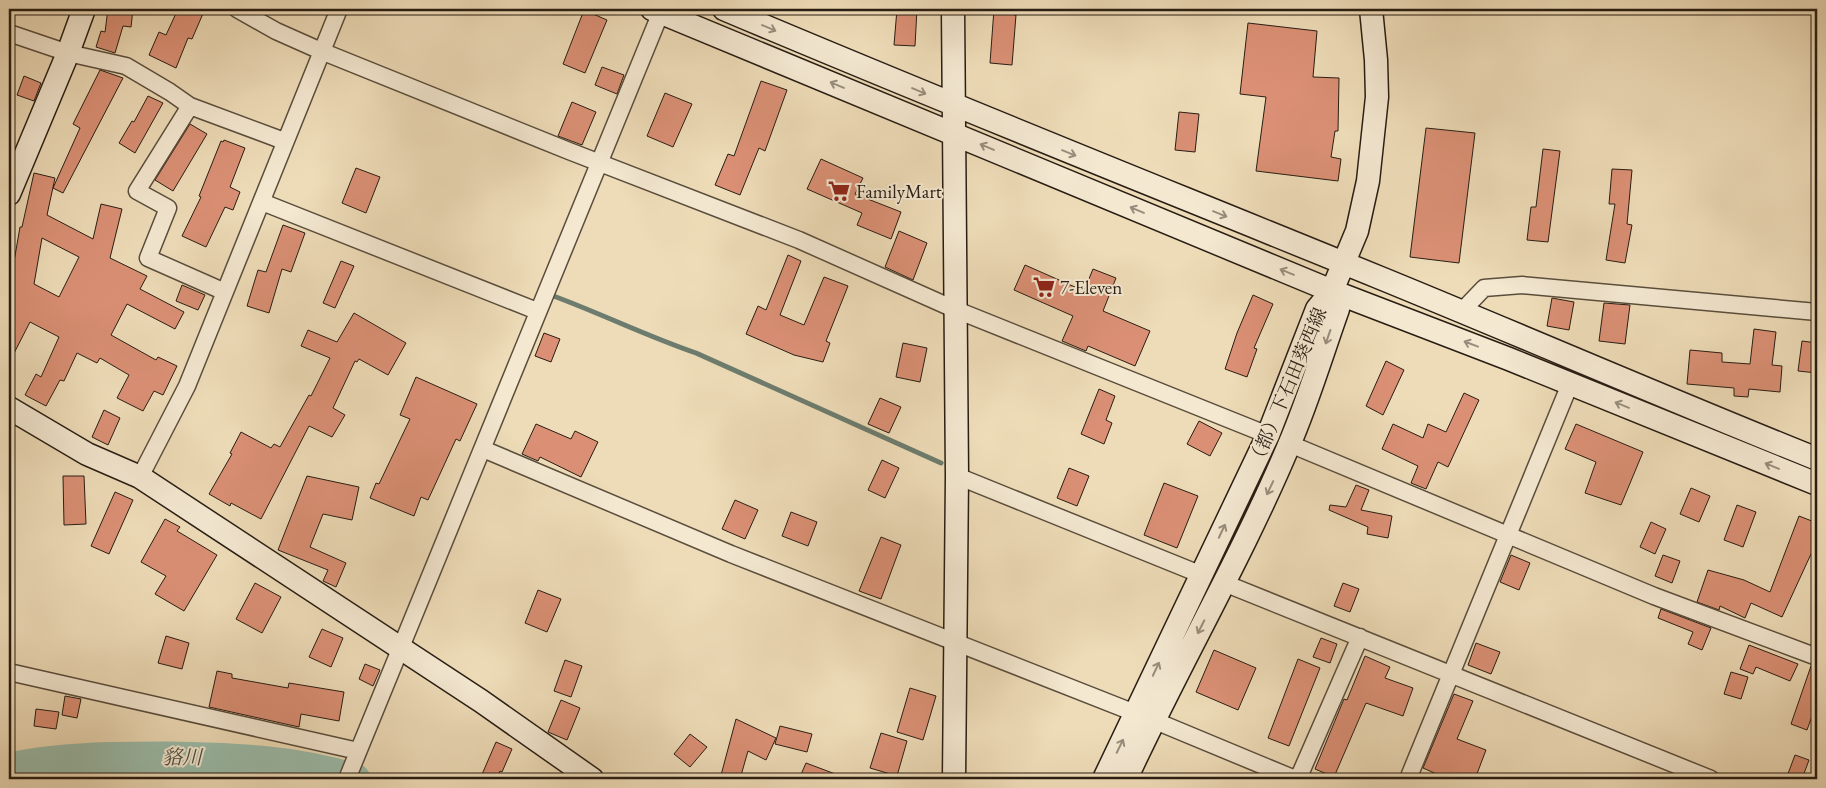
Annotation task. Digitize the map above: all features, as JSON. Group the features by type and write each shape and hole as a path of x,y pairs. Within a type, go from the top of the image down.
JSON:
{"street":[{"path":"9,194 68,53 84,9"},
{"path":"237,9 276,31 321,51 799,240 954,309 1268,435"},
{"path":"140,477 186,386 262,202 284,141 338,9"},
{"path":"724,9 953,106 1817,458"},
{"path":"953,9 954,309 957,476 954,779"},
{"path":"1332,291 1342,263 1357,231 1369,172 1377,97 1376,60 1371,9"},
{"path":"347,779 484,449 657,10 1332,291 1570,384 1817,484"},
{"path":"9,33 68,53 126,66 190,106 284,141"},
{"path":"190,106 137,191 168,208 148,258 225,292"},
{"path":"262,202 537,312"},
{"path":"1461,312 1484,288 1522,285 1817,312"},
{"name":"（都）下石田葵西線","path":"1126,779 1144,717 1202,574 1268,435 1317,310 1332,291"},
{"name":"（都）下石田葵西線","path":"1104,779 1144,717 1224,583 1290,444 1338,309 1332,291"},
{"path":"1408,779 1570,384"},
{"path":"9,408 87,454 140,477 480,701 592,779"},
{"path":"1290,444 1654,596 1817,657"},
{"path":"484,449 731,554 954,640 1296,779 1360,637"},
{"path":"957,476 1202,574"},
{"path":"1224,583 1711,779"},
{"path":"9,672 356,756"}],"building":[{"path":"108,9 133,9 131,27 123,26 115,53 96,47 101,31 105,32"},
{"path":"178,9 205,9 192,39 188,38 176,68 149,55 159,32 166,35"},
{"path":"897,9 917,9 915,46 894,45"},
{"path":"994,9 1015,9 1012,65 990,63"},
{"path":"584,10 607,20 585,73 563,64"},
{"path":"1248,23 1317,31 1313,77 1339,78 1338,131 1335,131 1331,157 1341,159 1338,181 1256,171 1266,97 1240,94"},
{"path":"602,67 624,75 617,94 595,85"},
{"path":"100,70 123,78 63,193 53,188 80,128 73,124"},
{"path":"24,76 41,83 34,101 17,95"},
{"path":"761,81 787,90 765,151 759,148 740,195 715,185 728,154 734,156"},
{"path":"665,93 692,104 673,147 647,136"},
{"path":"148,96 163,103 135,153 119,143 132,121 134,122"},
{"path":"572,102 596,112 582,145 558,136"},
{"path":"1179,112 1199,114 1195,152 1175,150"},
{"path":"190,124 207,134 173,191 155,180"},
{"path":"1426,128 1475,133 1459,263 1410,257"},
{"path":"224,140 245,148 230,187 240,192 233,210 225,207 206,247 182,236 201,197 199,196 221,141 223,142"},
{"path":"1543,149 1560,151 1548,242 1527,240 1531,207 1536,207"},
{"path":"821,159 863,178 855,194 901,212 891,239 857,225 862,213 807,189"},
{"path":"356,168 380,177 366,213 342,203"},
{"path":"1612,169 1632,170 1627,224 1632,225 1625,263 1606,260 1615,204 1609,204"},
{"path":"34,173 55,178 47,215 93,239 101,204 122,209 110,258 147,276 140,289 184,312 175,329 127,304 111,335 156,360 158,357 177,366 163,395 154,391 143,411 117,398 129,375 100,358 97,363 77,353 64,381 60,380 46,406 25,395 36,374 41,377 59,337 30,322 9,363 9,278 11,279 20,227 22,227","holes":["42,238 79,257 59,297 34,284"]},
{"path":"283,225 305,233 291,272 282,269 269,313 247,306 258,270 266,272"},
{"path":"899,231 927,243 913,280 885,267"},
{"path":"788,255 801,261 780,315 804,325 824,277 848,286 826,341 830,343 823,362 794,355 746,334 758,306 766,310"},
{"path":"341,261 354,266 335,308 323,303"},
{"path":"1025,265 1084,291 1093,269 1116,278 1103,311 1150,331 1135,366 1088,346 1086,351 1062,341 1073,316 1014,290"},
{"path":"182,285 205,295 198,310 176,301"},
{"path":"1253,295 1273,304 1254,348 1257,349 1247,377 1225,369 1237,333"},
{"path":"1552,298 1574,302 1569,330 1547,326"},
{"path":"1604,303 1630,305 1625,344 1599,341"},
{"path":"354,313 406,343 388,375 359,359 357,362 355,361 333,408 345,415 332,437 309,426 261,519 231,503 230,506 209,494 232,454 230,453 241,432 271,448 274,444 280,447 309,395 311,396 330,358 301,346 308,330 337,342"},
{"path":"1754,329 1776,332 1772,365 1782,366 1780,392 1749,389 1748,397 1734,396 1734,388 1687,384 1690,350 1722,353 1722,362 1750,364"},
{"path":"544,333 560,339 551,362 535,356"},
{"path":"1802,341 1817,343 1817,373 1798,371"},
{"path":"903,343 927,348 920,382 896,377"},
{"path":"1386,361 1404,370 1383,415 1366,406"},
{"path":"416,377 477,404 460,441 456,439 428,500 421,497 414,516 370,498 376,483 379,484 410,419 400,415"},
{"path":"1099,389 1115,396 1106,420 1112,423 1104,444 1081,434"},
{"path":"1464,393 1479,400 1448,467 1438,462 1426,489 1411,483 1418,466 1382,449 1393,424 1423,438 1428,424 1446,432"},
{"path":"880,398 901,407 889,433 868,424"},
{"path":"104,410 120,418 108,445 92,437"},
{"path":"1199,421 1222,433 1210,456 1187,444"},
{"path":"536,424 571,439 575,431 598,442 581,477 540,457 538,461 522,454"},
{"path":"1576,424 1643,452 1621,505 1585,493 1596,462 1565,449"},
{"path":"882,460 899,468 885,498 868,490"},
{"path":"1069,468 1089,476 1077,506 1057,498"},
{"path":"63,476 84,476 86,524 64,525"},
{"path":"307,476 359,487 352,520 323,514 310,547 346,563 336,587 323,581 328,570 278,550"},
{"path":"1164,483 1198,496 1177,548 1144,535"},
{"path":"1356,485 1369,490 1361,510 1392,516 1388,538 1367,534 1368,527 1329,510 1330,505 1346,507"},
{"path":"1691,488 1710,496 1699,522 1680,514"},
{"path":"115,492 133,500 109,554 91,546"},
{"path":"735,500 758,510 745,539 722,529"},
{"path":"1737,505 1756,512 1743,547 1724,540"},
{"path":"791,512 817,522 808,546 782,536"},
{"path":"1799,516 1817,523 1817,547 1814,555 1811,554 1782,617 1751,603 1745,618 1720,606 1719,610 1697,602 1708,570 1744,580 1770,592"},
{"path":"165,519 180,527 177,531 217,555 184,611 155,594 166,576 141,562"},
{"path":"1651,522 1666,529 1655,554 1640,547"},
{"path":"881,537 901,545 881,599 859,591"},
{"path":"1511,555 1530,563 1519,590 1500,582"},
{"path":"1663,555 1680,561 1672,583 1655,576"},
{"path":"255,583 281,597 262,633 236,619"},
{"path":"1343,583 1359,589 1350,612 1334,606"},
{"path":"538,590 561,599 547,632 525,623"},
{"path":"1661,609 1711,628 1702,650 1688,644 1693,632 1658,618"},
{"path":"322,629 343,638 331,667 309,657"},
{"path":"166,636 189,643 182,669 158,663"},
{"path":"1321,638 1337,644 1330,663 1313,657"},
{"path":"1476,643 1500,652 1491,674 1468,665"},
{"path":"1749,645 1798,664 1790,681 1756,667 1753,674 1740,669"},
{"path":"1214,650 1256,668 1238,710 1196,692"},
{"path":"1365,656 1390,667 1385,678 1413,688 1403,716 1366,703 1334,777 1315,769 1344,699 1347,700"},
{"path":"1298,659 1320,668 1289,746 1268,738"},
{"path":"565,660 582,666 571,697 554,691"},
{"path":"365,664 380,670 373,686 359,679"},
{"path":"1811,666 1817,667 1817,702 1807,730 1791,724"},
{"path":"217,671 232,674 232,678 288,688 289,683 344,692 339,721 301,714 299,727 209,707"},
{"path":"1731,672 1748,677 1741,699 1724,694"},
{"path":"910,688 936,696 923,740 897,732"},
{"path":"1454,694 1473,701 1457,739 1486,750 1475,779 1448,779 1423,768"},
{"path":"65,696 81,699 77,718 62,715"},
{"path":"561,700 580,708 567,740 548,732"},
{"path":"36,709 59,712 56,729 34,726"},
{"path":"736,719 776,738 766,760 748,751 740,779 720,779"},
{"path":"780,726 812,734 807,752 775,744"},
{"path":"881,733 907,741 897,776 870,768"},
{"path":"690,734 707,747 690,767 674,754"},
{"path":"496,742 512,749 497,779 480,779"},
{"path":"1795,755 1809,760 1802,779 1786,779"},
{"path":"806,763 846,778 846,779 799,779"}],"waterway":[{"path":"548,294 696,353 941,463"},
{"name":"貉川","path":"9,768 88,758 215,758 285,764 355,779"}],"place":[{"name":"FamilyMart","path":"839,191"},
{"name":"7-Eleven","path":"1044,287"}]}
